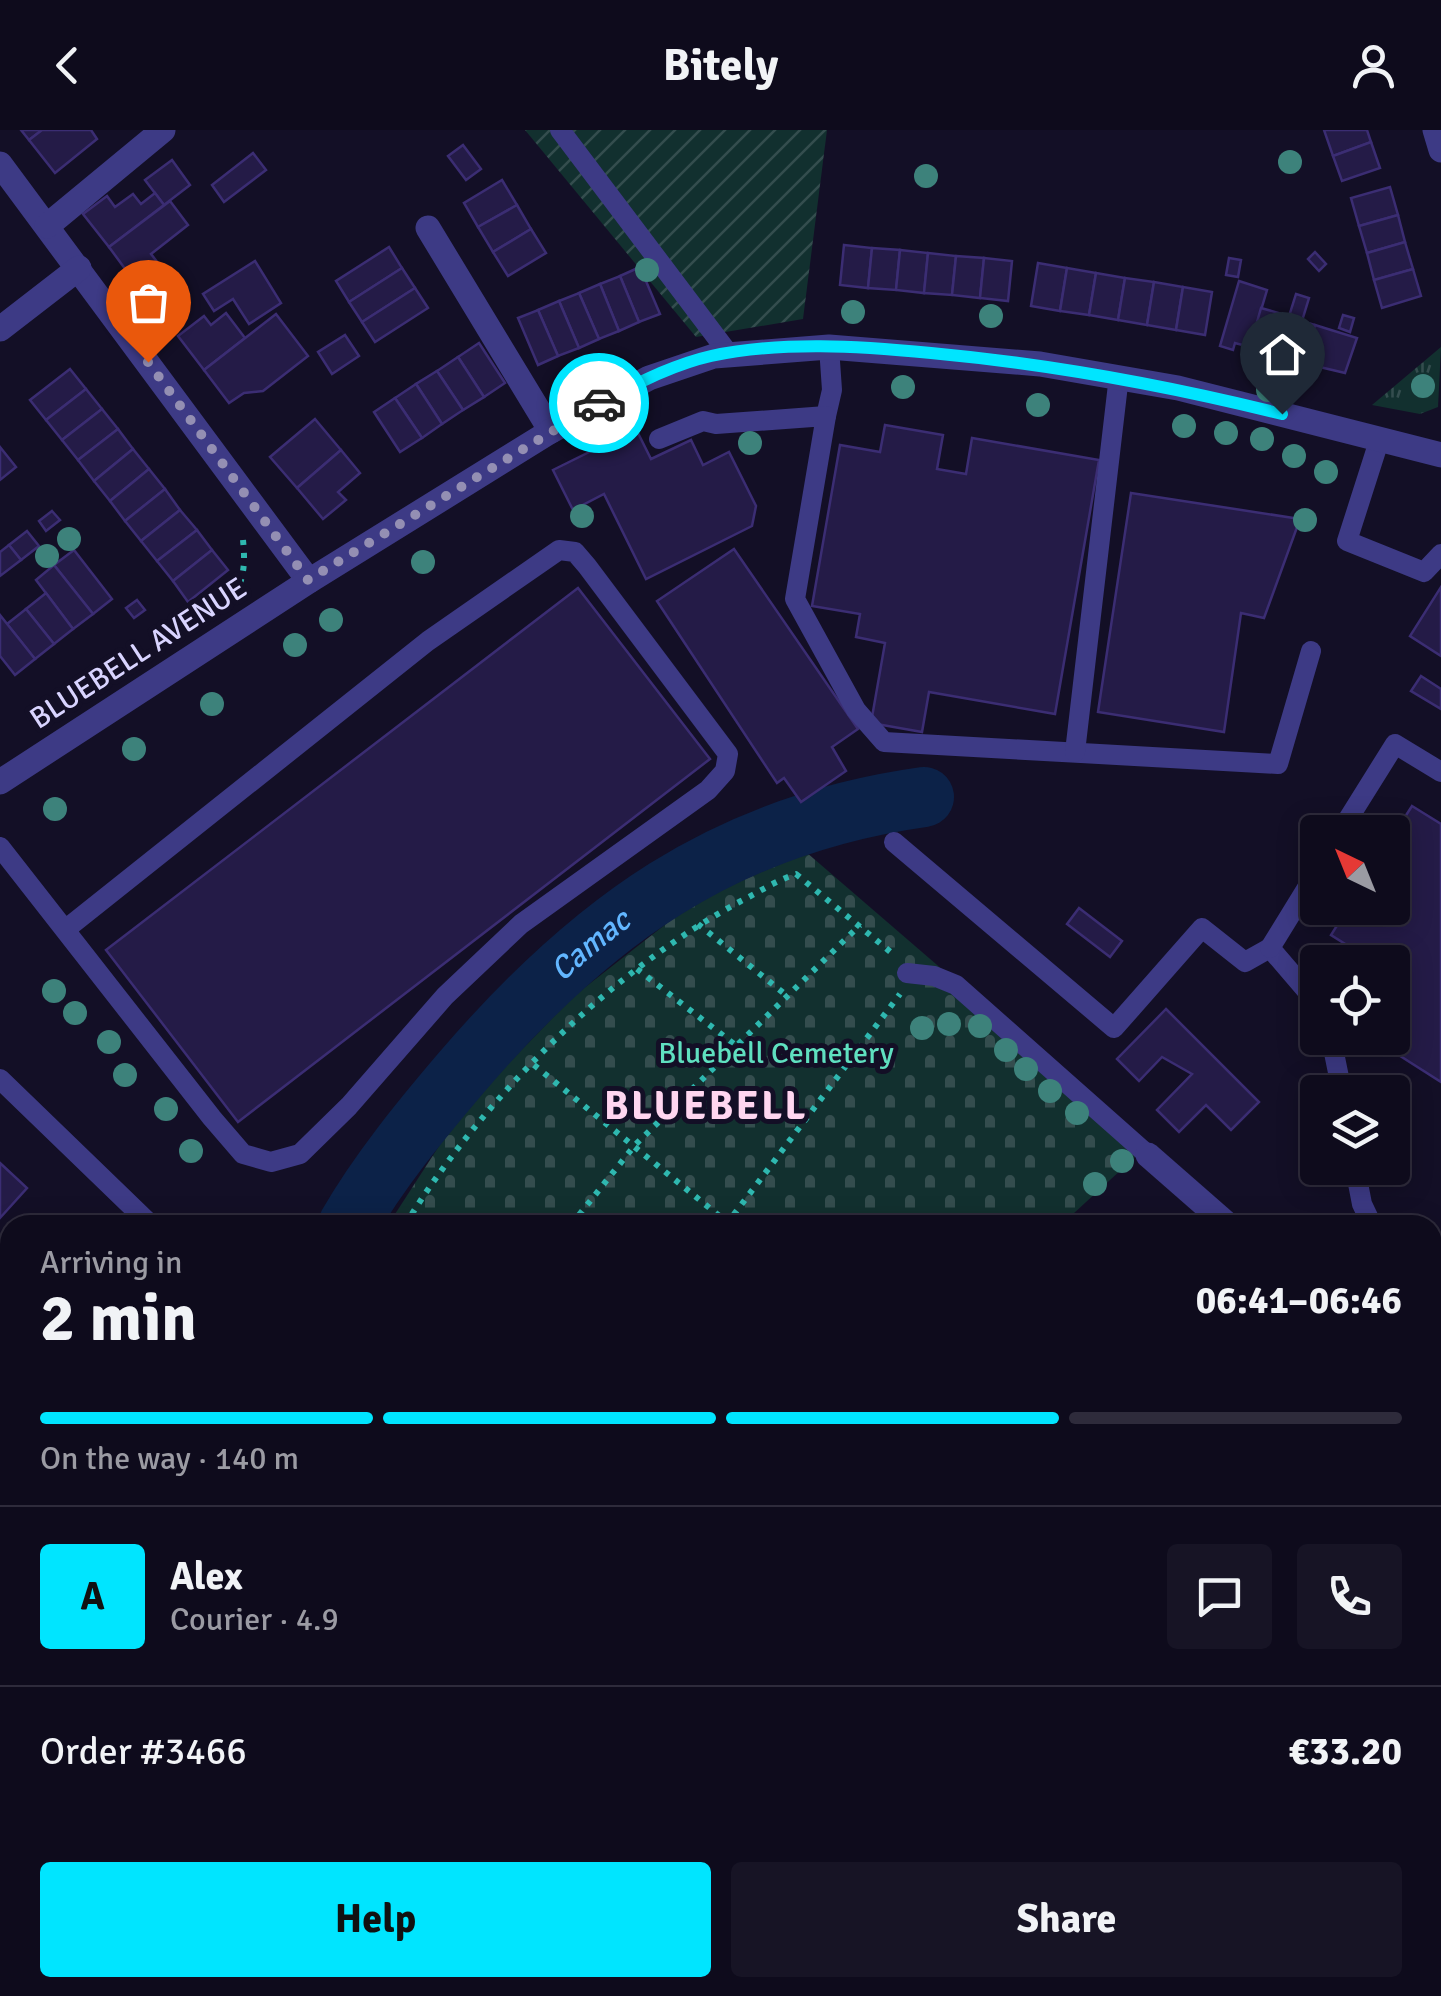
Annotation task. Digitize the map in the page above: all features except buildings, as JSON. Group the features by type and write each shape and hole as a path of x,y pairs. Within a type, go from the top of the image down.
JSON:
{"street":[{"path":"47,226 163,130"},
{"path":"1434,130 1441,150"},
{"path":"0,164 308,580"},
{"path":"428,228 551,431"},
{"path":"0,329 79,268"},
{"name":"BLUEBELL AVENUE","path":"0,782 308,580 551,431 648,378 728,354 829,346 943,354 1119,376 1441,455"},
{"path":"1148,1155 1217,1215"}],"lane":[{"path":"560,130 728,354"},
{"path":"829,346 832,390 795,599 868,729 884,742 1278,764 1311,650"},
{"path":"1075,752 1119,376"},
{"path":"659,440 703,421 716,424 826,416"},
{"path":"1380,441 1347,542 1424,572 1441,554"},
{"path":"0,847 212,1118 243,1154 271,1162 300,1154 350,1106 445,996 521,924 708,790 725,771 728,754 575,552 559,550 428,642 66,929"},
{"path":"1351,815 1395,744 1441,772"},
{"path":"894,842 1114,1028 1202,928 1245,962 1270,948 1300,899"},
{"path":"1270,948 1300,983"},
{"path":"907,973 934,976 956,986 1148,1155"},
{"path":"0,1079 141,1215"},
{"path":"1359,1185 1367,1215"}],"path":[{"path":"411,1215 458,1146 534,1065 637,969 698,924 796,874 900,961 907,973 903,989 734,1215"},
{"path":"698,924 786,996"},
{"path":"579,1215 635,1145 734,1044 860,926"},
{"path":"637,969 734,1044"},
{"path":"534,1065 717,1215"}],"green space":[{"path":"525,130 827,130 803,319 696,337"},
{"path":"1441,347 1438,407 1420,414 1372,405"},
{"name":"Bluebell Cemetery","path":"806,852 1147,1146 1072,1215 394,1215 461,1112 574,996 694,902"}],"waterway":[{"name":"Camac","path":"354,1215 387,1166 461,1073 560,970 611,927 666,889 723,857 785,831 852,811 924,797"}],"way so far":[{"path":"148,362 308,580 599,403"}],"district":[{"name":"BLUEBELL","path":"706,1105"}],"route":[{"path":"599,403 648,378 700,359 752,350 829,346 1040,364 1178,388 1282,414"}]}
